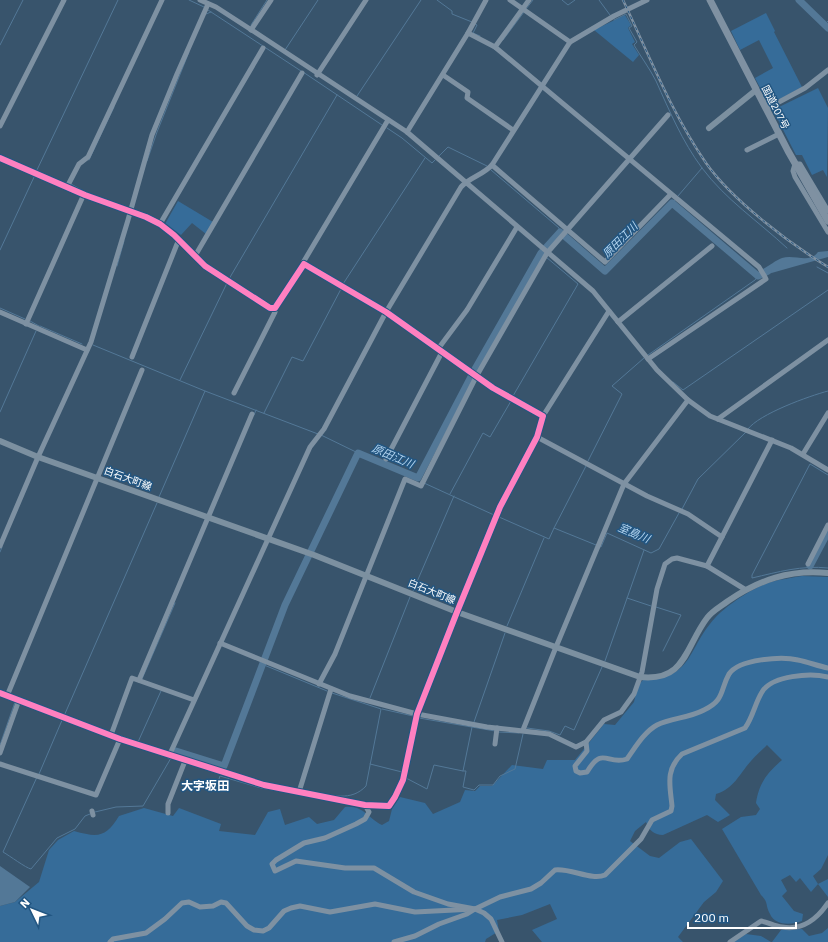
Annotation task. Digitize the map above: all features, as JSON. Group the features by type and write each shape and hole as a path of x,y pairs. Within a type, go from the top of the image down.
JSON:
{"highway":[{"name":"国道207号","path":"710,0 795,164 828,221"}],"main road":[{"path":"709,128 756,90"},
{"name":"白石大町線","path":"0,441 38,457 314,555 457,612 640,677 659,677 673,671 683,662 706,619 713,612 746,590 769,579 792,573 828,573"}],"street":[{"path":"0,126 64,0"},
{"path":"67,187 79,164 88,157 162,0"},
{"path":"251,30 271,0"},
{"path":"317,75 366,0"},
{"path":"407,132 443,75 486,0"},
{"path":"510,0 570,42"},
{"path":"496,46 524,10 529,0"},
{"path":"171,756 194,700 310,447 320,434 386,312 464,183 490,167 570,42 614,16 647,0"},
{"path":"0,546 38,457 87,350 131,211 152,135 205,4 251,30 284,52 385,125 407,132 464,183 540,247 546,256 593,291 646,357 688,400 700,410 718,419 803,454 828,470"},
{"path":"468,33 496,46 759,267 765,277 766,279 646,357"},
{"path":"160,224 263,48"},
{"path":"195,256 302,73"},
{"path":"766,109 805,88 826,73"},
{"path":"443,75 468,92 467,98 513,130"},
{"path":"319,684 335,654 405,478 421,486 476,377 546,256 559,239 668,115"},
{"path":"234,393 275,308 304,264 304,260 385,125"},
{"path":"747,150 779,134"},
{"path":"0,158 86,195 131,211 160,224 179,239 195,256 228,281 270,308 275,308"},
{"path":"828,211 800,164 795,164 793,170 795,177 828,232"},
{"path":"490,167 605,262 674,197"},
{"path":"27,321 86,195"},
{"path":"438,349 467,310 517,227"},
{"path":"132,357 179,239"},
{"path":"618,322 712,246"},
{"path":"304,264 386,312 476,377 543,416"},
{"path":"0,693 8,694 19,700 120,739 264,785 365,806 389,806 395,798 403,780 417,714 496,516 537,437 543,416 609,311"},
{"path":"0,312 27,321 87,350"},
{"path":"718,419 828,340"},
{"path":"386,459 442,352"},
{"path":"8,694 96,478 142,370"},
{"path":"523,730 624,484 688,400"},
{"path":"803,454 828,413"},
{"path":"139,680 252,414"},
{"path":"537,437 646,496 681,510 722,537"},
{"path":"707,566 772,440"},
{"path":"808,564 828,525"},
{"path":"220,643 330,689 417,714 497,730 523,730 549,734 576,747 586,742 604,720 618,715 630,702 640,677 657,589 665,564 672,558 677,558 707,566 746,590"},
{"path":"586,742 587,751 574,766 576,771 580,773 587,772 596,759 602,757 622,761 626,759 647,733 658,725 705,710 719,699 729,675 735,668 756,661 772,659 797,660 828,668"},
{"path":"394,942 415,936 439,924 468,914 484,904 500,897 531,889 541,883 555,870 578,872 599,878 604,875 641,839 652,820 671,811 670,770 674,762 682,754 745,728 761,693 771,682 785,678 817,674 828,677"},
{"path":"111,735 132,678 194,700"},
{"path":"299,792 330,689"},
{"path":"0,753 19,700"},
{"path":"495,744 497,730"},
{"path":"0,764 96,794 120,739"},
{"path":"168,813 168,804 186,761"},
{"path":"365,806 369,812 365,820 324,838 304,843 276,860 272,864 275,871 296,862 345,868 374,868 414,892 448,904 475,909 484,913 491,919 502,942"},
{"path":"110,942 113,940 146,933 165,919 182,903 188,902 200,908 213,906 221,902 226,903 247,926 254,930 263,931 269,928 284,912 291,908 300,906 330,912 370,904 415,912 475,909"},
{"path":"730,942 761,921 791,928 808,924 821,913 828,903"},
{"path":"484,904 484,913"}],"shaded area":[{"path":"766,13 802,87 769,105 755,78 773,68 759,40 740,50 731,31"},
{"path":"625,15 631,25 628,28 635,42 632,44 639,55 633,62 594,30"},
{"path":"818,88 828,108 827,177 823,170 812,175 802,155 796,155 775,114 779,107"},
{"path":"178,201 213,222 206,234 192,223 181,235 165,224"},
{"path":"828,251 828,257 768,274 763,269 782,258 806,258 815,256 818,252"},
{"path":"802,576 828,577 828,855 821,869 813,876 818,884 811,892 800,878 796,882 790,875 781,880 787,891 782,896 794,911 803,914 802,921 784,924 772,918 765,900 722,829 741,817 756,815 760,809 756,803 759,790 764,779 782,760 767,745 753,759 732,785 716,794 715,800 730,815 718,822 707,815 663,835 652,832 646,822 635,831 630,841 650,856 659,858 680,842 691,839 723,881 716,892 704,902 678,937 683,942 542,942 532,930 557,919 550,904 522,915 497,920 499,931 486,939 485,942 0,942 0,906 15,902 39,882 49,850 58,840 74,831 90,835 101,834 110,828 119,816 144,808 173,816 179,808 221,824 219,831 255,835 268,812 280,809 285,825 309,817 317,824 334,820 345,807 351,807 361,810 382,825 389,821 392,809 400,797 425,803 433,814 460,802 465,790 475,791 480,786 492,786 512,765 543,769 547,760 575,760 604,724 615,725 634,702 638,685 643,680 660,678 672,674 681,668 688,660 706,629 726,608 741,597 764,584"},
{"path":"0,866 30,887 15,902 0,906"},
{"path":"828,879 828,897 818,884"},
{"path":"828,928 828,942 772,942 781,930 802,929 809,936 822,933"},
{"path":"746,934 761,936 771,942 734,942"}],"waterway":[{"path":"0,45 23,0"},
{"path":"36,172 118,0"},
{"path":"189,0 204,7"},
{"path":"251,25 267,0"},
{"path":"285,50 318,0"},
{"path":"357,96 421,0"},
{"path":"437,0 452,11 452,14 472,22"},
{"path":"526,9 533,0"},
{"path":"562,0 568,5 575,0"},
{"path":"599,0 610,15"},
{"path":"799,0 828,28"},
{"path":"208,10 301,71"},
{"path":"206,14 211,12"},
{"path":"503,40 524,12"},
{"path":"614,20 626,14 632,26 629,28 637,42 634,45 656,81 682,137 711,180 787,248"},
{"path":"825,24 828,21"},
{"path":"475,24 477,25 473,33 480,36"},
{"path":"147,161 189,52"},
{"path":"303,72 382,125"},
{"path":"229,279 337,95"},
{"path":"89,160 114,107"},
{"path":"387,128 402,138 432,163 435,160"},
{"path":"439,156 448,147 487,166"},
{"path":"343,284 425,158"},
{"path":"678,196 702,168"},
{"path":"491,170 559,228 560,232"},
{"path":"0,250 35,175"},
{"path":"71,184 87,194"},
{"name":"原田江川","path":"672,203 675,200"},
{"name":"原田江川","path":"176,751 224,766 285,605 358,453 418,478 475,369 541,253 560,232 605,271 672,203 758,276 768,271"},
{"path":"117,266 124,241"},
{"path":"513,396 578,284 546,257"},
{"path":"817,267 828,273"},
{"path":"648,355 755,280 758,276"},
{"path":"180,380 227,283"},
{"path":"264,413 292,357 303,361 341,289"},
{"path":"673,382 683,390 828,290"},
{"path":"0,308 25,319"},
{"path":"30,321 39,326"},
{"path":"40,326 82,344"},
{"path":"0,412 36,331"},
{"path":"93,345 205,391"},
{"path":"588,461 622,394 612,386 644,358"},
{"path":"159,497 205,391 318,434"},
{"name":"室島川","path":"748,429 762,417 797,401 828,391"},
{"path":"450,494 483,433 490,437 511,401"},
{"path":"254,415 256,410"},
{"name":"室島川","path":"682,509 698,479 746,432"},
{"path":"321,435 358,453"},
{"path":"828,475 810,464 752,575 752,578 799,568 828,568"},
{"path":"554,528 586,466"},
{"name":"室島川","path":"418,478 421,482"},
{"name":"室島川","path":"424,483 494,515"},
{"path":"413,591 454,496"},
{"path":"64,716 157,503"},
{"name":"室島川","path":"599,546 601,547 607,533 651,553 659,549 679,513"},
{"name":"室島川","path":"499,517 549,539 554,528 596,545"},
{"name":"室島川","path":"810,566 828,532"},
{"path":"507,626 544,538"},
{"path":"0,552 2,547"},
{"path":"605,661 644,550"},
{"path":"370,698 410,597"},
{"path":"627,598 651,606"},
{"path":"142,679 175,603"},
{"path":"656,607 681,615 663,651"},
{"path":"474,722 505,633"},
{"path":"264,665 327,691"},
{"path":"527,728 549,731 560,735 565,726 574,730 602,667"},
{"path":"0,690 7,692"},
{"path":"138,742 161,691"},
{"path":"312,792 334,796 348,796 360,791 366,786 381,709 332,693"},
{"path":"10,694 110,732"},
{"path":"0,745 15,702"},
{"path":"382,709 413,716"},
{"path":"39,774 63,718"},
{"path":"419,718 495,731"},
{"path":"406,778 427,789 434,765 463,771 472,727"},
{"path":"498,732 519,733"},
{"path":"115,734 144,744"},
{"path":"463,771 466,771 463,787 474,790 479,785 493,785 500,776 515,769 523,734"},
{"name":"原田江川","path":"95,812 116,807 143,806 171,758"},
{"path":"370,764 402,772"},
{"path":"216,788 220,776 261,788 291,793"},
{"name":"原田江川","path":"37,777 3,852 31,869 57,838 75,829 85,816 90,814"}],"railway":[{"path":"623,0 671,104 693,144 706,163 717,177 762,220 796,246 828,267"}],"cycle path":[{"path":"0,158 85,195 146,217 160,224 174,235 205,266 270,308 275,308 304,264 386,312 493,388 543,416 537,437 500,507 457,612 417,714 403,780 389,806 365,805 264,785 120,739 0,693"}],"district":[{"name":"大字坂田","path":"205,786"}]}
